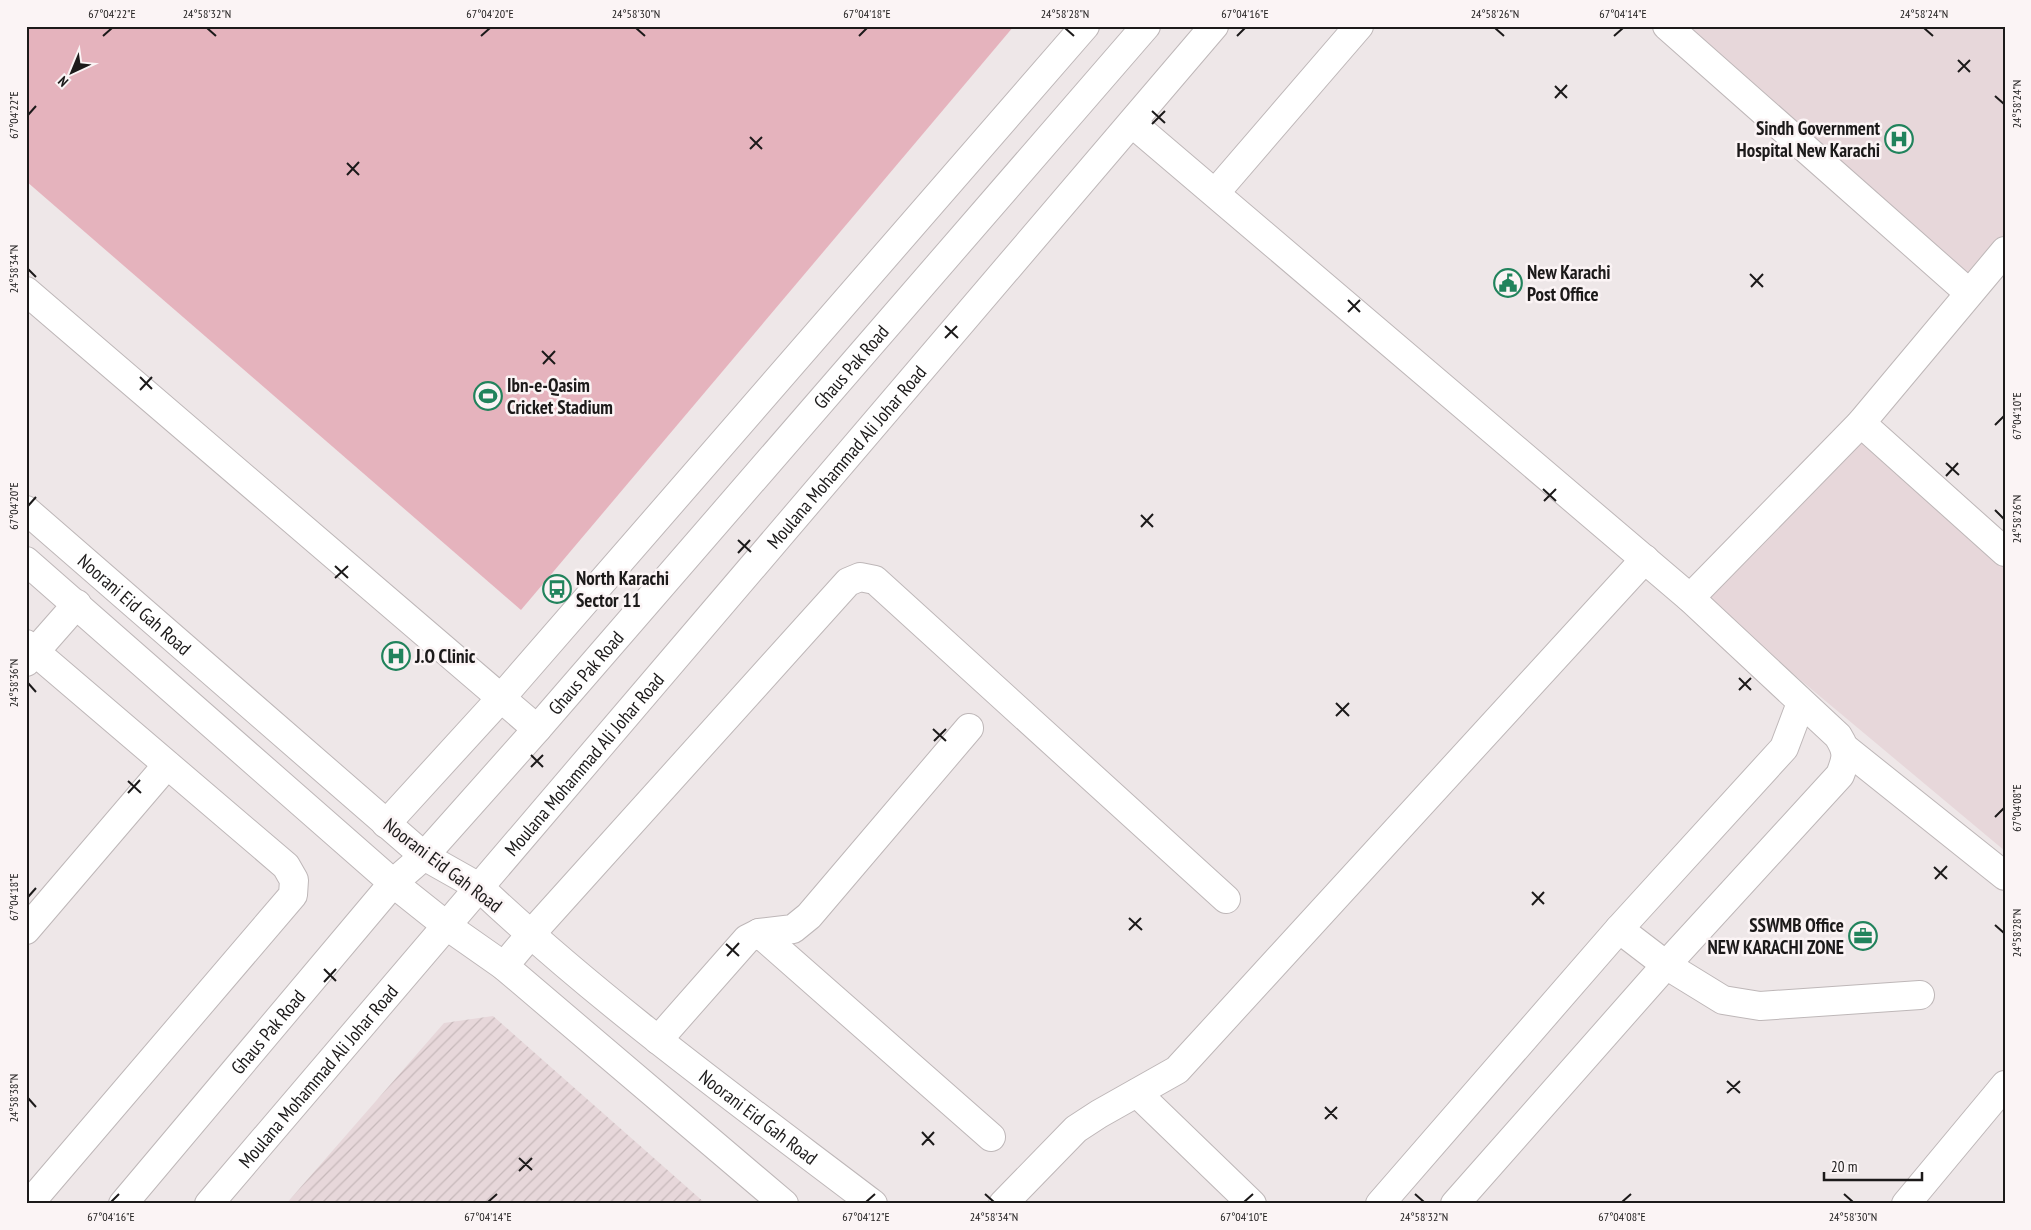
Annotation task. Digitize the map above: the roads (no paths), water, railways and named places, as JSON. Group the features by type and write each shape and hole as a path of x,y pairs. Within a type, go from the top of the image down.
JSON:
{"street":[{"path":"386,824 501,698 1084,26"},
{"name":"Ghaus Pak Road","path":"123,1204 393,883 424,856 537,729 1146,26"},
{"name":"Moulana Mohammad Ali Johar Road","path":"209,1204 1214,26"},
{"path":"1216,192 1359,26"},
{"path":"1667,26 1969,294"},
{"path":"1132,122 1690,598 1838,736 1846,750 2005,876"},
{"path":"1690,598 1861,423 2005,251"},
{"path":"26,291 537,729"},
{"path":"1861,423 2005,552"},
{"name":"Noorani Eid Gah Road","path":"26,510 424,856 479,887 530,935 658,1040 873,1204"},
{"path":"1003,1204 1076,1129 1098,1114 1177,1070 1645,559"},
{"name":"Noorani Eid Gah Road","path":"26,561 393,883 447,926 504,966 784,1204"},
{"path":"504,966 848,582 860,576 875,580 1226,899"},
{"path":"29,1204 293,895 294,880 286,866 167,765 29,653 77,604"},
{"path":"1380,1204 1619,929 1784,748 1801,703"},
{"path":"658,1040 747,939 759,933 794,929 809,916 968,728"},
{"path":"1455,1204 1666,965 1840,775 1845,762 1846,750"},
{"path":"26,930 167,765"},
{"path":"1619,929 1666,965 1723,1000 1760,1006 1920,995"},
{"path":"759,933 991,1137"},
{"path":"1137,1092 1252,1204"},
{"path":"1906,1204 2000,1101"}],"place":[{"name":"Sindh Government Hospital New Karachi","path":"1899,139"},
{"name":"New Karachi Post Office","path":"1508,283"},
{"name":"Ibn-e-Qasim Cricket Stadium","path":"488,396"},
{"name":"North Karachi Sector 11","path":"557,589"},
{"name":"J.O Clinic","path":"396,656"},
{"name":"SSWMB Office NEW KARACHI ZONE","path":"1863,936"}]}
